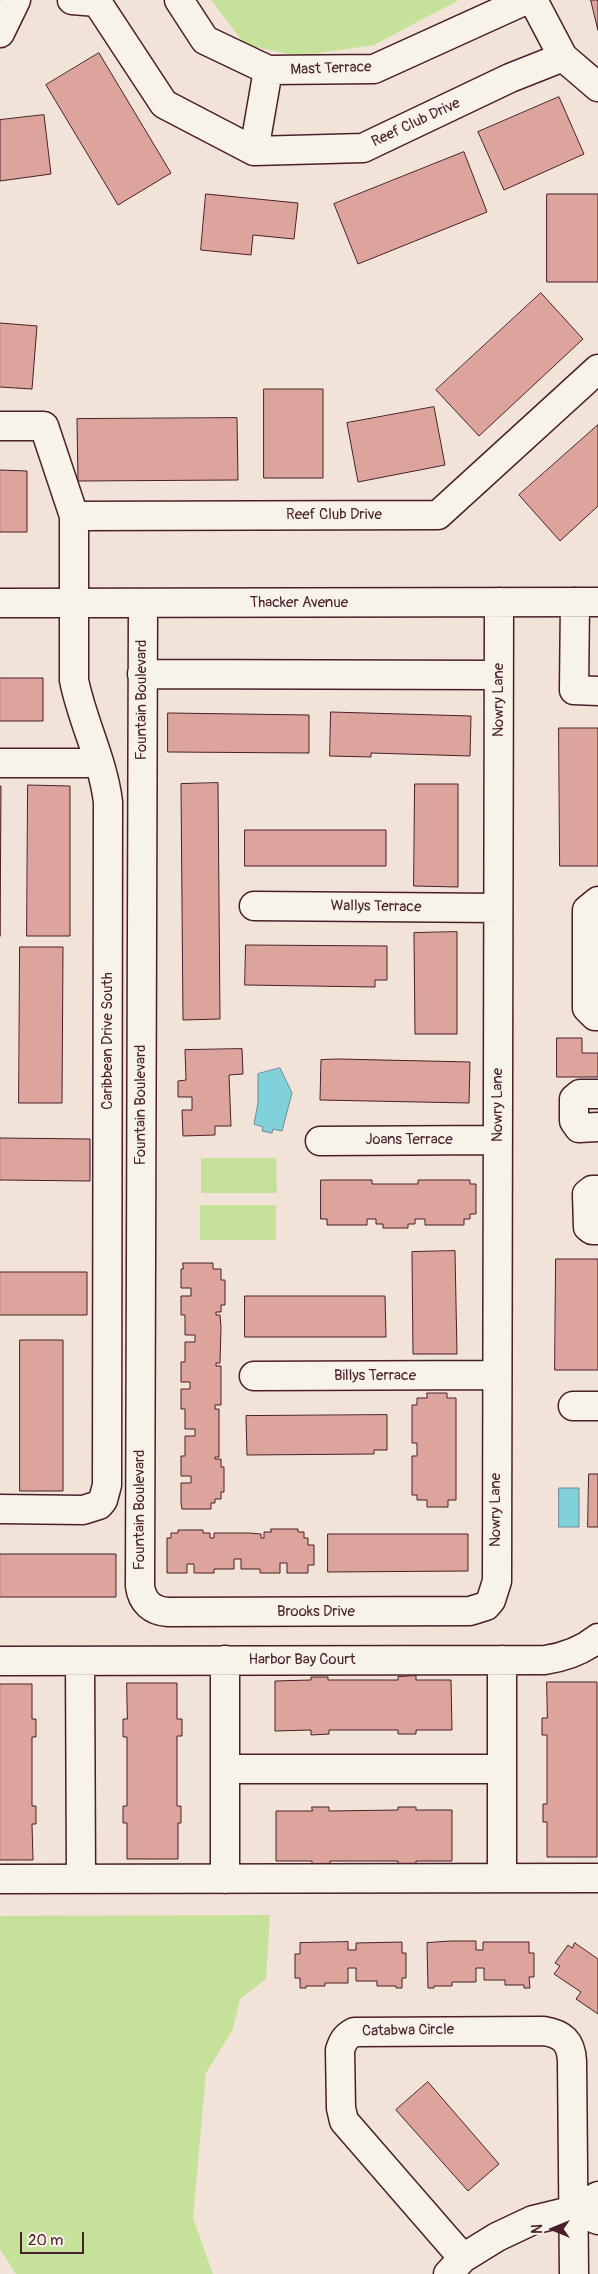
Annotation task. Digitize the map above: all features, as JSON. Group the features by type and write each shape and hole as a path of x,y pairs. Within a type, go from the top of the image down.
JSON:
{"street":[{"path":"0,33 16,0"},
{"name":"Reef Club Drive","path":"72,0 97,2 164,104 254,151 363,148 510,78 563,57"},
{"name":"Mast Terrace","path":"180,0 205,40 268,70 374,69 526,0"},
{"path":"533,0 563,57 598,87"},
{"path":"254,151 268,70"},
{"name":"Reef Club Drive","path":"74,516 438,515 598,369"},
{"path":"0,426 44,426 74,516 73,602"},
{"name":"Caribbean Drive South","path":"0,1509 83,1510 92,1508 103,1500 107,1485 108,811 106,788 74,680 73,602"},
{"name":"Nowry Lane","path":"486,1606 491,1600 497,1582 499,602"},
{"path":"586,602 574,690 598,690"},
{"name":"Thacker Avenue","path":"0,603 586,602"},
{"name":"Fountain Boulevard","path":"143,603 140,1586 148,1605"},
{"path":"142,674 499,675"},
{"path":"0,763 99,763"},
{"path":"598,901 587,910 587,1008 595,1016 598,1016"},
{"name":"Wallys Terrace","path":"254,906 498,908"},
{"path":"598,1094 580,1094 574,1099 574,1121 579,1128 598,1127"},
{"name":"Joans Terrace","path":"320,1141 498,1140"},
{"path":"598,1190 592,1190 587,1194 588,1227 592,1230 598,1230"},
{"name":"Billys Terrace","path":"254,1376 496,1375"},
{"name":"Brooks Drive","path":"148,1605 161,1612 460,1611 486,1606"},
{"name":"Harbor Bay Court","path":"0,1661 545,1660 558,1658 583,1649 598,1638"},
{"path":"224,1660 225,1879"},
{"path":"502,1660 502,1878"},
{"path":"80,1661 80,1879"},
{"path":"224,1769 502,1769"},
{"path":"0,1879 598,1878"},
{"name":"Catabwa Circle","path":"456,2266 344,2121 340,2108 340,2050 342,2042 354,2032 544,2031 559,2034 570,2046 586,2215"},
{"path":"574,2274 586,2215 598,2196"},
{"path":"456,2266 485,2244 534,2220 586,2215"}],"green space":[{"path":"211,0 459,0 374,45 299,56 245,45"},
{"path":"201,1158 276,1158 277,1193 201,1193"},
{"path":"200,1205 276,1205 276,1240 200,1240"},
{"path":"270,1915 266,1979 240,1999 233,2029 206,2073 193,2218 213,2274 16,2274 0,2249 0,1916"}],"water":[{"path":"280,1068 292,1093 282,1131 273,1129 272,1133 262,1131 263,1127 254,1124 258,1103 258,1074"},
{"path":"559,1488 579,1488 579,1527 559,1527"}],"building":[{"path":"591,0 598,0 598,30"},
{"path":"99,53 171,173 118,205 46,85"},
{"path":"559,97 584,154 504,190 478,132"},
{"path":"44,115 51,174 0,181 0,120"},
{"path":"464,152 487,212 358,264 334,204"},
{"path":"206,194 298,203 294,239 253,235 251,255 201,250"},
{"path":"547,194 598,194 598,282 547,282"},
{"path":"541,293 583,339 479,436 436,390"},
{"path":"0,323 37,326 32,389 0,387"},
{"path":"264,389 323,389 323,478 264,478"},
{"path":"434,407 445,465 358,482 347,423"},
{"path":"237,418 238,480 78,481 77,419"},
{"path":"598,425 598,506 560,541 519,495"},
{"path":"0,470 27,471 27,532 0,532"},
{"path":"0,678 43,678 43,721 0,721"},
{"path":"331,712 471,716 470,756 371,753 371,757 330,756"},
{"path":"168,713 309,715 309,753 168,752"},
{"path":"559,728 598,728 598,866 560,866"},
{"path":"218,783 220,1019 183,1020 181,784"},
{"path":"415,784 458,784 458,887 414,886"},
{"path":"28,785 70,786 70,936 27,936"},
{"path":"0,786 1,786 0,936"},
{"path":"245,830 386,830 386,866 245,866"},
{"path":"457,932 457,1034 415,1034 414,933"},
{"path":"246,945 387,946 387,980 375,980 375,987 245,985"},
{"path":"20,947 63,947 62,1103 19,1103"},
{"path":"557,1038 582,1038 582,1053 598,1053 598,1077 557,1077"},
{"path":"242,1049 243,1074 229,1075 231,1126 215,1126 215,1135 183,1136 182,1110 192,1110 192,1097 178,1097 178,1081 186,1080 185,1050"},
{"path":"321,1060 470,1062 469,1103 320,1100"},
{"path":"0,1138 90,1139 90,1181 0,1180"},
{"path":"321,1180 372,1180 372,1184 418,1184 418,1180 470,1180 470,1184 476,1184 476,1214 470,1214 470,1219 464,1219 464,1225 425,1225 425,1219 415,1219 415,1224 408,1224 408,1228 383,1228 383,1224 376,1224 376,1219 367,1219 367,1225 327,1225 327,1219 321,1219"},
{"path":"455,1251 457,1354 413,1354 412,1252"},
{"path":"556,1259 598,1259 598,1370 555,1370"},
{"path":"183,1263 213,1263 213,1269 221,1269 221,1280 225,1280 225,1305 221,1305 221,1312 216,1312 216,1315 220,1315 221,1327 220,1363 216,1363 216,1366 221,1366 221,1405 215,1405 215,1409 219,1409 219,1457 215,1457 215,1459 221,1459 221,1467 224,1467 224,1492 221,1492 221,1499 215,1499 215,1503 211,1503 211,1509 182,1509 181,1503 181,1483 191,1483 191,1476 181,1476 181,1456 185,1456 185,1436 195,1436 195,1429 185,1429 185,1409 181,1409 181,1389 190,1389 190,1382 181,1382 181,1362 185,1362 185,1342 195,1342 195,1335 185,1335 185,1315 181,1315 181,1296 191,1296 191,1288 181,1288 181,1269 183,1269"},
{"path":"0,1272 87,1272 87,1315 0,1315"},
{"path":"245,1296 385,1296 386,1337 245,1337"},
{"path":"20,1340 63,1340 63,1491 20,1491"},
{"path":"427,1393 447,1393 447,1398 456,1398 456,1500 448,1500 448,1507 427,1507 427,1500 417,1500 417,1495 412,1495 412,1456 417,1456 417,1443 412,1443 412,1405 417,1405 417,1398 427,1398"},
{"path":"387,1415 387,1450 374,1450 374,1454 247,1455 246,1416"},
{"path":"589,1474 598,1474 598,1527 588,1527"},
{"path":"271,1529 298,1529 298,1532 304,1532 304,1538 308,1538 308,1545 314,1545 314,1565 308,1565 308,1573 287,1573 287,1563 280,1563 280,1573 260,1573 260,1569 241,1569 241,1559 234,1559 234,1569 214,1569 214,1573 194,1573 194,1564 187,1564 187,1573 167,1573 167,1538 171,1538 171,1533 178,1533 178,1530 203,1530 203,1533 210,1533 210,1538 214,1538 214,1533 249,1533 261,1534 261,1538 264,1538 264,1532 271,1532"},
{"path":"328,1534 468,1534 468,1571 328,1572"},
{"path":"0,1554 116,1554 116,1597 0,1597"},
{"path":"416,1676 416,1680 451,1680 452,1730 416,1730 416,1734 398,1734 398,1730 329,1730 329,1734 311,1735 311,1730 275,1731 275,1681 311,1680 311,1677 328,1677 328,1680 398,1680 398,1677"},
{"path":"547,1682 597,1682 597,1857 547,1857 547,1822 543,1822 543,1804 547,1804 547,1735 542,1735 542,1718 547,1718"},
{"path":"127,1683 177,1683 177,1719 182,1719 182,1736 177,1736 177,1806 181,1806 181,1823 178,1823 178,1859 127,1859 127,1823 123,1823 123,1806 127,1806 127,1737 123,1737 123,1719 127,1719"},
{"path":"0,1684 32,1684 32,1719 36,1719 36,1737 32,1737 32,1806 36,1806 36,1824 32,1824 33,1860 0,1860"},
{"path":"312,1807 329,1807 329,1811 398,1810 398,1807 416,1807 416,1810 452,1810 452,1861 416,1861 416,1865 398,1865 398,1861 330,1861 330,1865 312,1865 312,1861 276,1861 276,1811 312,1811"},
{"path":"476,1941 476,1950 483,1950 483,1942 529,1942 529,1953 534,1953 534,1977 529,1977 530,1988 524,1988 524,1985 505,1985 505,1980 484,1980 484,1968 476,1968 476,1982 452,1982 452,1986 428,1988 427,1943"},
{"path":"348,1942 348,1950 356,1950 356,1943 402,1942 402,1953 406,1953 406,1978 402,1978 402,1988 396,1988 396,1986 377,1986 377,1981 356,1981 356,1968 348,1968 348,1983 325,1983 325,1986 306,1986 306,1988 300,1988 300,1978 295,1978 295,1954 300,1954 300,1943"},
{"path":"575,1943 598,1959 598,2014 576,1999 581,1992 554,1974 560,1966 555,1963 568,1945 572,1948"},
{"path":"428,2082 499,2164 468,2191 396,2110"}]}
